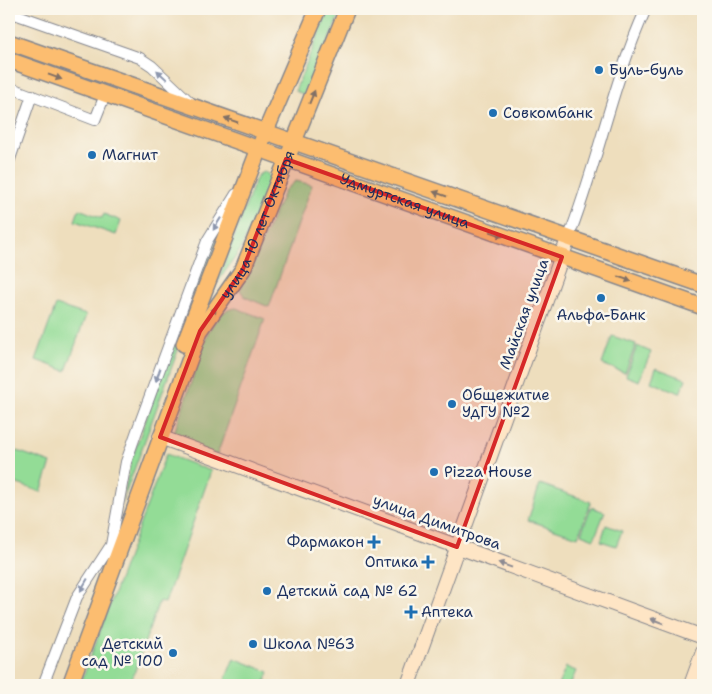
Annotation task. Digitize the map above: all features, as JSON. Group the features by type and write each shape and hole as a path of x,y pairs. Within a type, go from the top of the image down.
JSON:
{"main road":[{"name":"улица 10 лет Октября","path":"70,685 206,286 265,133 318,9"},
{"name":"улица 10 лет Октября","path":"60,685 111,545 200,331 243,270 286,159 348,9"},
{"name":"Удмуртская улица","path":"9,42 703,285"},
{"name":"Удмуртская улица","path":"9,60 703,307"},
{"path":"604,272 600,265 601,260 603,256 609,253"}],"street":[{"name":"Майская улица","path":"408,685 584,196 620,77 633,38 646,9"},
{"name":"Удмуртская улица","path":"9,12 140,58 152,66 197,109"},
{"path":"9,87 95,120 105,95"},
{"path":"9,162 32,95"},
{"name":"улица 10 лет Октября","path":"43,685 77,597 111,545 126,462 204,249 252,168"},
{"name":"улица Димитрова","path":"156,436 703,638"},
{"path":"691,685 703,652"}],"highlighted area":[{"path":"286,159 562,257 457,547 160,437 200,331 243,269"}],"green space":[{"path":"329,9 342,9 306,95 295,91"},
{"path":"263,172 268,174 270,179 241,249 217,283 257,176"},
{"path":"296,181 312,185 269,307 245,297 240,290 285,190"},
{"path":"79,209 102,218 104,214 121,221 116,235 75,221"},
{"path":"227,216 122,503 131,461 211,237"},
{"path":"56,305 86,315 66,371 36,360"},
{"path":"236,308 265,319 217,455 177,440 174,433 208,332 216,319 223,313"},
{"path":"612,336 636,344 625,373 602,364"},
{"path":"637,346 651,352 639,381 626,376"},
{"path":"656,368 686,379 680,393 651,382"},
{"path":"9,448 51,463 41,492 9,481"},
{"path":"166,454 211,471 165,603 159,601 130,685 80,685"},
{"path":"540,484 591,502 578,537 528,520"},
{"path":"591,507 605,512 594,539 581,534"},
{"path":"606,525 622,531 616,546 601,541"},
{"path":"234,658 269,672 264,685 223,685"},
{"path":"566,667 576,671 570,685 558,685"}],"place":[{"name":"Буль-буль","path":"599,70"},
{"name":"Совкомбанк","path":"493,113"},
{"name":"Магнит","path":"92,155"},
{"name":"Альфа-Банк","path":"601,298"},
{"name":"Общежитие УдГУ №2","path":"452,404"},
{"name":"Pizza House","path":"434,472"},
{"name":"Фармакон","path":"374,542"},
{"name":"Оптика","path":"428,562"},
{"name":"Детский сад № 62","path":"267,591"},
{"name":"Аптека","path":"411,612"},
{"name":"Школа №63","path":"253,644"},
{"name":"Детский сад № 100","path":"173,653"}]}
